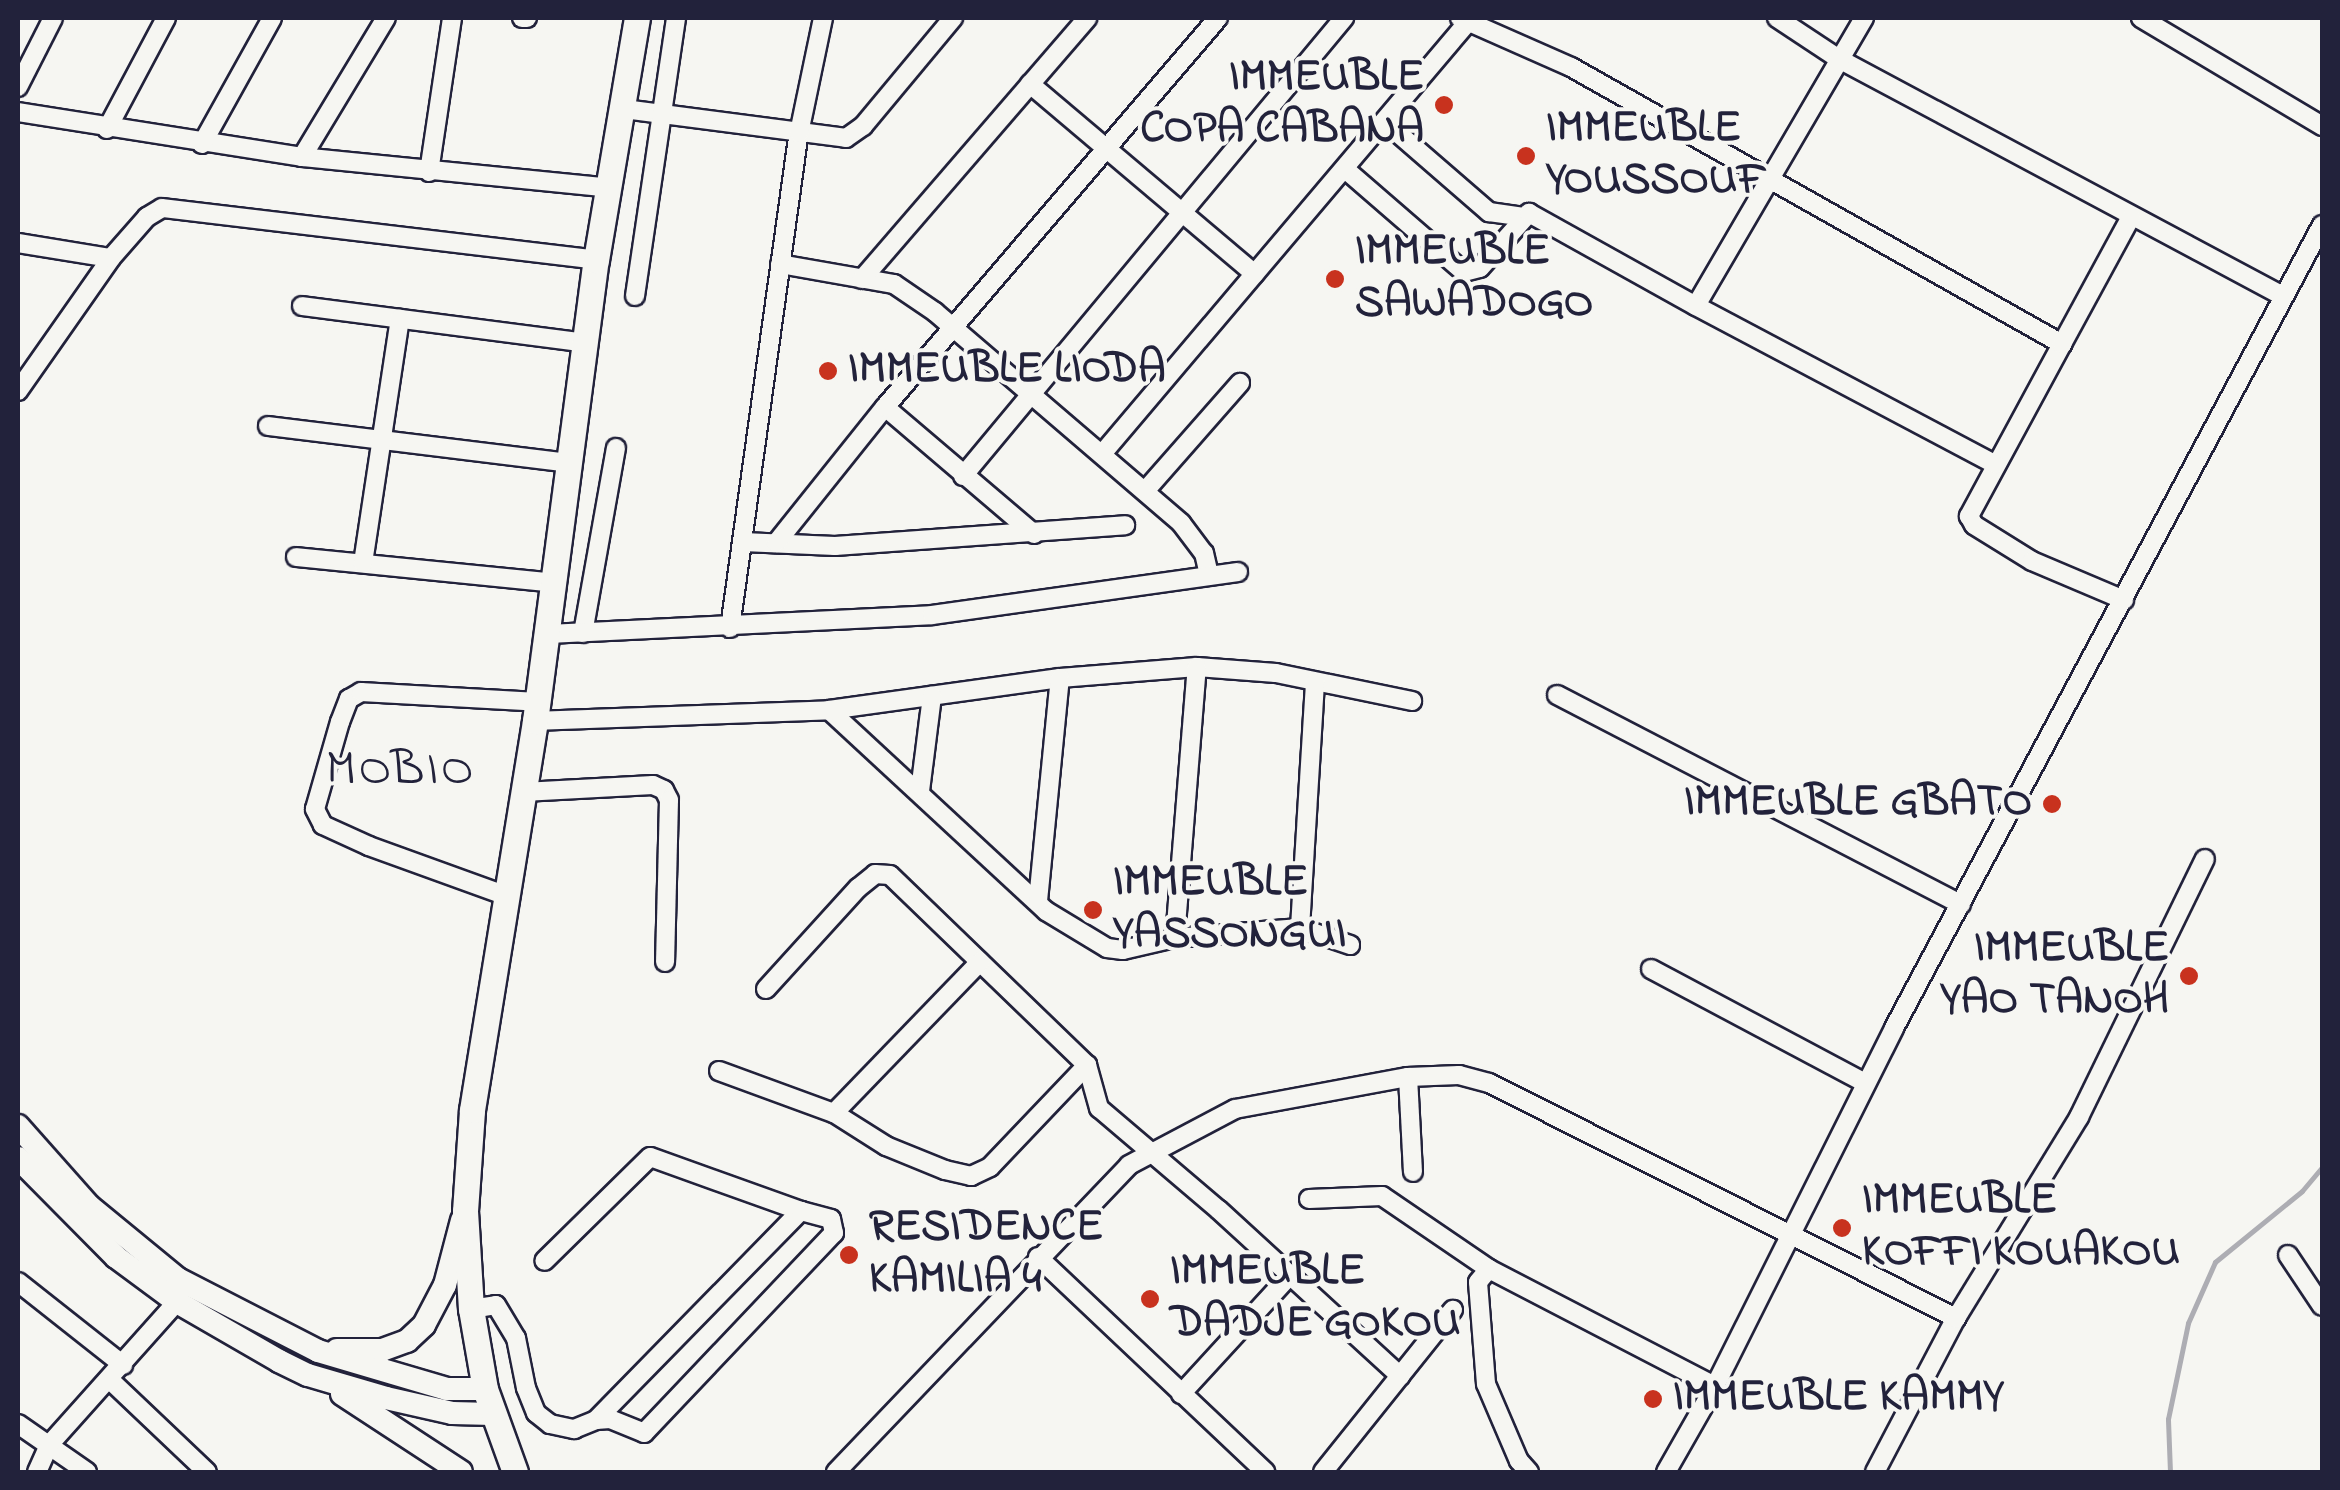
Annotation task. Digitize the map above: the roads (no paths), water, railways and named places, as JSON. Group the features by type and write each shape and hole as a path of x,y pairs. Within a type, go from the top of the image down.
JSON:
{"main road":[{"path":"515,1472 486,1389 471,1310 464,1212 472,1110 537,711 596,260 637,18"}],"street":[{"path":"18,86 53,18"},
{"path":"107,129 166,18"},
{"path":"202,144 272,18"},
{"path":"302,157 386,18"},
{"path":"429,172 452,18"},
{"path":"636,296 676,18"},
{"path":"624,108 846,138 856,133 953,18"},
{"path":"862,279 1087,18"},
{"path":"776,542 885,407 1218,18"},
{"path":"963,476 1344,18"},
{"path":"1777,18 1839,60 2281,295"},
{"path":"1696,306 1864,18"},
{"path":"2141,18 2322,126"},
{"path":"730,628 799,133 824,19"},
{"path":"1102,454 1345,170 1464,20 1571,67 1768,182 2062,344"},
{"path":"1030,84 1256,274"},
{"path":"18,112 302,157 610,188"},
{"path":"1385,122 1489,212 1524,217 1535,214 1696,306 1994,464"},
{"path":"1345,170 1456,267 1469,273 1480,268 1524,217"},
{"path":"18,391 112,258 148,217 162,208 178,206 596,260"},
{"path":"2124,600 2032,561 1974,525 1970,508 2131,217"},
{"path":"1666,1472 1716,1386 1866,1083 2124,600 2281,295 2322,225"},
{"path":"18,244 112,258"},
{"path":"780,264 894,284 935,312 1196,538 1209,575"},
{"path":"302,306 585,343"},
{"path":"363,563 400,319"},
{"path":"1145,491 1240,383"},
{"path":"885,407 1034,534"},
{"path":"268,426 570,463"},
{"path":"583,633 616,448"},
{"path":"742,542 835,546 1125,525"},
{"path":"296,557 555,583"},
{"path":"548,634 730,628 932,615 1238,572"},
{"path":"506,896 323,825 315,809 350,699 361,692 537,711 829,710 1060,678 1232,666 1412,701"},
{"path":"1175,938 1198,667"},
{"path":"1038,901 1060,678"},
{"path":"1300,928 1315,682"},
{"path":"1558,695 1961,904"},
{"path":"920,792 932,696"},
{"path":"829,710 1038,901 1077,933 1107,948 1139,948 1175,938 1300,928 1350,945"},
{"path":"523,792 653,785 664,790 669,800 665,962"},
{"path":"1875,1472 1956,1318 2079,1117 2204,859"},
{"path":"766,988 875,874 890,875 1086,1065 1099,1108 1152,1151 1400,1376"},
{"path":"834,1113 980,962"},
{"path":"1651,969 1866,1083"},
{"path":"719,1071 834,1113 886,1146 945,1170 972,1176 990,1167 1086,1065"},
{"path":"836,1472 1129,1165 1235,1109 1408,1077 1460,1076 1489,1083 1956,1318"},
{"path":"1408,1077 1413,1172"},
{"path":"18,1126 89,1206 178,1279 318,1350 447,1389 486,1389"},
{"path":"471,1310 496,1305 511,1326 536,1413 550,1424 574,1429 610,1419 644,1433 834,1233 831,1219 650,1157 544,1261"},
{"path":"18,1158 116,1257 177,1302 406,1432 460,1472"},
{"path":"1309,1199 1382,1196 1489,1269 1716,1386"},
{"path":"596,1420 802,1211"},
{"path":"318,1350 382,1350 407,1341 424,1325 444,1285 464,1212"},
{"path":"2288,1255 2322,1306"},
{"path":"1038,1257 1265,1472"},
{"path":"1489,1269 1478,1282 1486,1384 1520,1470"},
{"path":"1181,1394 1290,1275"},
{"path":"18,1282 123,1365"},
{"path":"37,1472 49,1446 177,1302"},
{"path":"1323,1472 1453,1310"},
{"path":"308,1375 452,1413 493,1414"},
{"path":"108,1379 206,1472"},
{"path":"18,1424 87,1472"}],"waterway":[{"path":"2170,1472 2168,1419 2188,1323 2215,1262 2302,1191 2322,1167"}],"place":[{"name":"IMMEUBLE COPA CABANA","path":"1444,105"},
{"name":"IMMEUBLE YOUSSOUF","path":"1526,156"},
{"name":"IMMEUBLE SAWADOGO","path":"1335,279"},
{"name":"IMMEUBLE LIODA","path":"828,371"},
{"name":"IMMEUBLE GBATO","path":"2052,804"},
{"name":"IMMEUBLE YASSONGUI","path":"1093,910"},
{"name":"IMMEUBLE YAO TANOH","path":"2189,976"},
{"name":"IMMEUBLE KOFFI KOUAKOU","path":"1842,1228"},
{"name":"RESIDENCE KAMILIA 4","path":"849,1255"},
{"name":"IMMEUBLE DADJE GOKOU","path":"1150,1299"},
{"name":"IMMEUBLE KAMMY","path":"1653,1399"}],"district":[{"name":"MOBIO","path":"401,771"}]}
